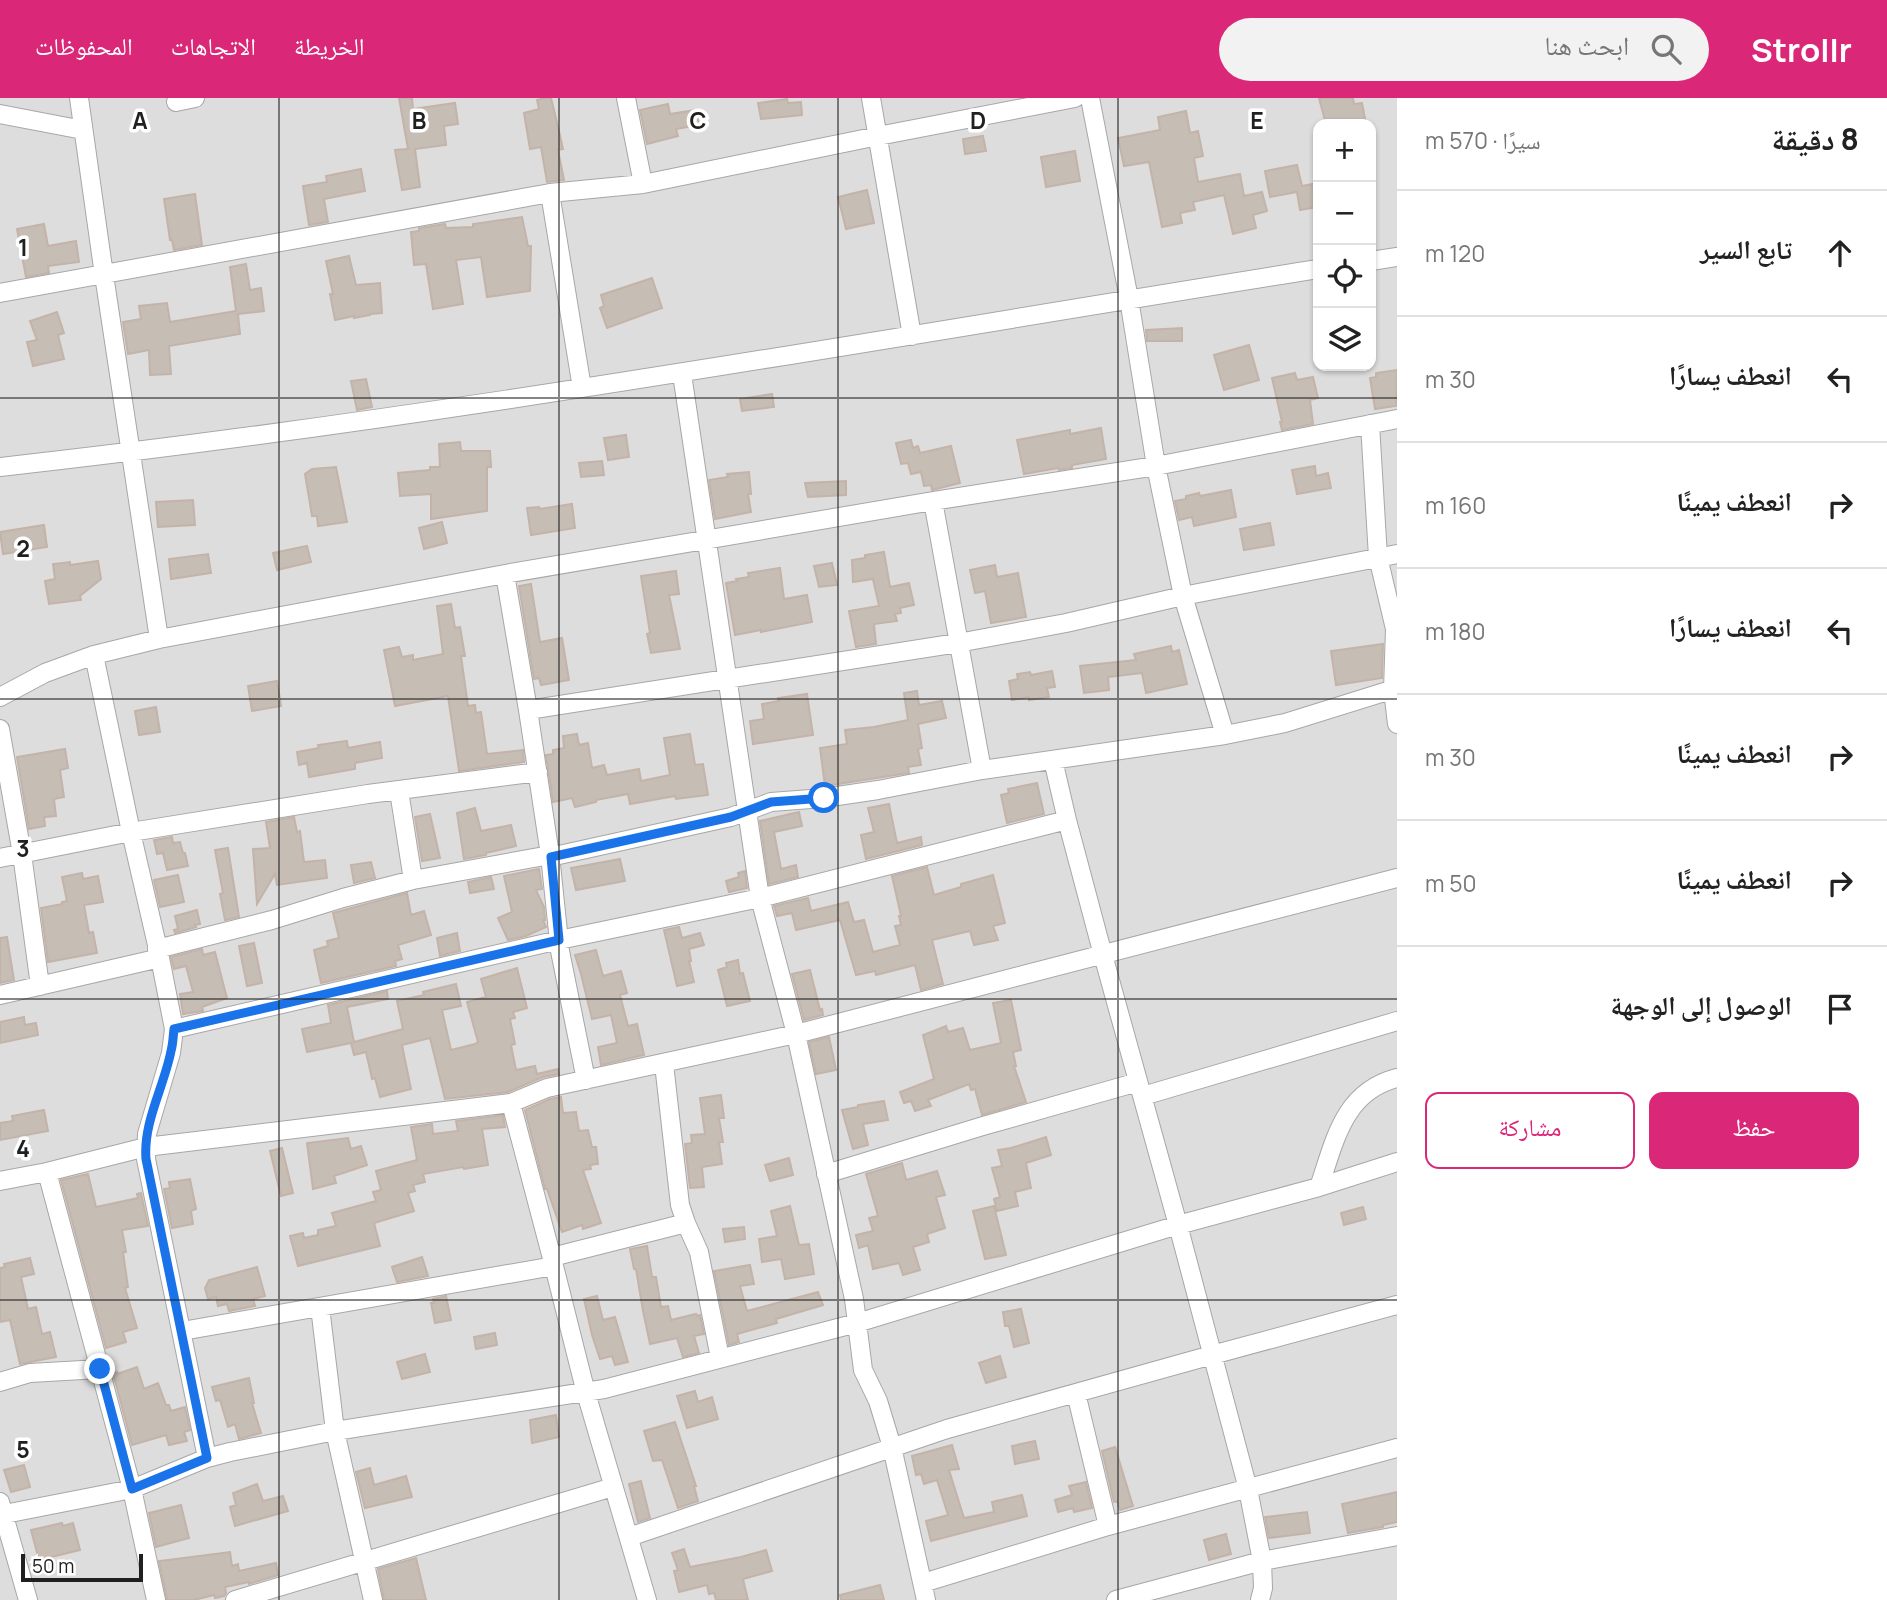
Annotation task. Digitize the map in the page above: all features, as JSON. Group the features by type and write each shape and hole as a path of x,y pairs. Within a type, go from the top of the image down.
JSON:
{"street":[{"path":"79,98 159,639"},
{"path":"176,102 195,98"},
{"path":"626,98 643,184"},
{"path":"871,98 912,336"},
{"path":"0,293 550,193 643,184 1074,98"},
{"path":"1090,98 1129,299 1156,466 1183,596 1225,735"},
{"path":"0,114 83,130"},
{"path":"550,193 582,388"},
{"path":"1376,260 1397,257"},
{"path":"0,467 131,452 681,374 1313,270"},
{"path":"681,374 760,898 796,1034 827,1174 854,1299 863,1370 878,1401 892,1447 924,1592 1108,1526 1397,1448"},
{"path":"0,697 45,673 94,655 159,639 706,540 1156,466 1397,419"},
{"path":"1370,424 1378,557 1395,629 1397,724"},
{"path":"933,501 982,769"},
{"path":"528,710 958,643 1397,554"},
{"path":"505,575 538,772 559,940 586,1080"},
{"path":"94,655 174,1029 171,1053 145,1147 207,1458"},
{"path":"0,995 159,953 413,880 550,856 747,812 771,802 824,798 982,769 1225,735 1285,723 1395,689"},
{"path":"0,729 22,854 40,986"},
{"path":"1053,760 1248,1489 1262,1561 1263,1588 1260,1600"},
{"path":"0,858 131,832 538,772"},
{"path":"399,791 413,880"},
{"path":"174,1029 559,940 760,898 1067,820"},
{"path":"0,1181 145,1147 511,1102 547,1088 796,1034 1397,878"},
{"path":"827,1174 983,1126 1141,1089 1397,1021"},
{"path":"664,1064 680,1205 699,1252 720,1358"},
{"path":"1320,1187 1342,1122 1350,1108 1373,1088 1397,1078"},
{"path":"511,1102 586,1393 647,1600"},
{"path":"28,1600 1,1510 132,1489 230,1451 335,1431 586,1393 857,1323 1178,1225 1320,1187 1397,1163"},
{"path":"47,1172 132,1489 156,1600"},
{"path":"182,1331 553,1262 686,1223"},
{"path":"629,1537 947,1429 1397,1305"},
{"path":"320,1307 335,1431 373,1600"},
{"path":"0,1382 30,1373 100,1369"},
{"path":"1076,1393 1108,1526"},
{"path":"235,1600 258,1597 364,1560 613,1487"},
{"path":"1116,1600 1262,1561 1397,1536"}],"shaded area":[{"path":"0,98 1397,98 1397,1600 0,1600"}],"building":[{"path":"399,98 412,98 413,109 455,103 458,124 444,126 446,145 415,149 420,187 402,190 395,150 408,149"},
{"path":"551,98 559,131 563,149 558,150 564,180 547,182 541,147 530,149 524,113 539,109 537,100"},
{"path":"1319,98 1353,98 1354,104 1362,103 1365,119 1325,119"},
{"path":"787,99 788,103 801,102 802,115 761,119 758,103"},
{"path":"668,104 670,114 696,110 699,125 676,129 678,136 647,144 640,110"},
{"path":"1186,111 1190,133 1198,131 1203,156 1194,158 1198,182 1240,174 1244,196 1262,192 1267,211 1253,215 1256,228 1233,234 1224,195 1193,202 1195,210 1180,213 1182,223 1162,227 1149,162 1124,166 1118,138 1160,130 1158,117"},
{"path":"983,136 986,151 965,154 963,139"},
{"path":"1075,151 1080,181 1046,187 1041,157"},
{"path":"1297,165 1302,186 1313,184 1313,208 1300,210 1297,192 1270,197 1265,171"},
{"path":"361,169 365,191 324,199 328,222 309,225 303,186 327,182 326,176"},
{"path":"867,190 874,223 846,229 838,197"},
{"path":"195,194 202,245 174,250 164,199"},
{"path":"522,217 528,246 531,246 530,291 487,297 481,257 456,260 463,304 433,309 426,264 414,265 411,232 445,224 446,228 473,227 473,224"},
{"path":"44,224 48,246 76,241 79,262 48,266 49,273 26,277 17,229"},
{"path":"349,256 356,285 380,283 382,313 335,320 326,261"},
{"path":"246,264 250,290 261,288 264,311 238,314 240,334 169,346 171,374 150,375 149,350 128,354 123,322 141,319 139,306 167,303 170,322 236,311 230,267"},
{"path":"652,278 662,308 607,328 600,308 604,306 601,295"},
{"path":"57,312 64,333 58,335 64,359 33,366 27,342 37,340 30,321"},
{"path":"1182,328 1182,341 1147,341 1146,330"},
{"path":"1249,345 1259,380 1224,390 1214,355"},
{"path":"1397,370 1396,406 1375,409 1370,378 1376,377 1376,373"},
{"path":"1295,373 1297,380 1313,377 1318,398 1310,400 1313,424 1282,430 1272,378"},
{"path":"366,379 372,407 357,410 351,381"},
{"path":"772,394 774,407 742,411 740,399"},
{"path":"1101,428 1106,459 1072,465 1072,468 1024,474 1017,440 1070,430 1070,434"},
{"path":"626,435 629,457 608,460 604,438"},
{"path":"911,440 913,448 918,446 920,453 951,446 960,483 932,490 931,485 924,486 921,472 911,474 908,463 901,464 896,443"},
{"path":"460,442 461,451 490,451 491,467 487,467 487,511 431,519 431,494 400,496 398,473 440,467 439,444"},
{"path":"602,461 604,475 581,477 579,463"},
{"path":"1315,466 1316,476 1328,473 1331,488 1297,494 1292,470"},
{"path":"336,467 347,522 318,526 317,516 312,516 305,474 312,469"},
{"path":"749,472 751,512 715,519 709,480 728,477 727,474"},
{"path":"846,481 846,495 808,497 805,483"},
{"path":"1231,490 1236,517 1194,526 1192,517 1179,520 1175,501 1199,493 1200,496"},
{"path":"193,500 195,525 158,527 156,502"},
{"path":"572,504 575,528 531,535 527,508 540,509"},
{"path":"442,522 447,543 424,549 419,528"},
{"path":"1270,523 1274,545 1244,550 1240,529"},
{"path":"44,525 47,547 3,554 0,532"},
{"path":"307,546 311,562 277,570 273,553"},
{"path":"884,552 890,587 909,583 914,605 900,608 901,613 895,614 897,621 874,624 876,644 856,647 849,611 879,606 873,579 853,582 852,560"},
{"path":"208,554 211,573 171,579 169,559"},
{"path":"98,561 101,579 80,596 81,600 49,604 45,581 55,579 53,564 70,562 70,565"},
{"path":"832,563 837,585 819,587 814,566"},
{"path":"995,565 997,577 1018,573 1026,617 991,623 985,591 975,593 970,570"},
{"path":"780,568 784,599 807,595 812,622 735,635 726,583 749,577 748,573"},
{"path":"676,571 679,594 669,595 680,649 651,653 641,576"},
{"path":"531,584 540,642 562,638 569,680 541,685 539,678 534,679 519,586"},
{"path":"451,604 455,628 460,627 465,656 461,656 468,706 475,705 476,713 481,712 487,754 523,750 524,762 459,771 448,696 395,706 384,650 399,647 402,657 413,655 413,660 443,654 437,606"},
{"path":"1383,644 1382,678 1336,685 1331,651"},
{"path":"1171,646 1172,652 1179,650 1187,684 1146,693 1142,673 1108,677 1109,690 1084,693 1080,666 1136,660 1134,654"},
{"path":"1052,671 1055,687 1047,688 1049,697 1012,700 1009,681 1018,679 1017,674 1030,672 1031,675"},
{"path":"277,681 281,706 252,711 248,686"},
{"path":"917,691 919,705 942,701 946,718 918,724 922,748 918,749 921,765 908,767 909,773 825,786 820,748 847,744 845,730 908,720 904,693"},
{"path":"807,694 813,735 753,744 750,721 764,719 762,704 779,701 778,698"},
{"path":"156,707 160,732 139,735 135,711"},
{"path":"577,734 579,745 588,743 592,768 604,765 607,775 639,769 641,781 670,775 664,738 690,734 695,765 703,764 708,795 676,799 675,796 630,804 628,794 575,807 572,798 553,802 546,755 553,754 553,750 564,748 563,736"},
{"path":"347,741 348,748 380,742 382,758 355,763 355,769 309,777 307,763 299,765 297,752 319,748 318,745"},
{"path":"65,749 68,768 60,770 64,797 54,799 56,816 44,817 45,826 29,829 17,757"},
{"path":"1037,783 1044,814 1007,823 1001,795 1009,793 1008,789"},
{"path":"889,804 897,843 921,837 922,845 866,859 861,835 874,832 868,808"},
{"path":"475,808 481,831 511,825 516,846 464,859 457,813"},
{"path":"799,812 802,826 774,832 781,869 796,865 798,877 769,884 760,821"},
{"path":"430,814 440,858 422,861 415,817"},
{"path":"294,817 297,832 300,831 304,862 325,860 327,878 277,885 275,874 257,904 253,849 270,848 266,822"},
{"path":"172,837 173,843 180,842 188,866 167,870 163,853 157,854 154,840"},
{"path":"228,848 239,917 225,920 215,850"},
{"path":"620,859 625,881 576,890 571,868"},
{"path":"371,862 375,878 354,883 351,865"},
{"path":"927,867 934,895 993,875 1005,923 993,926 998,940 974,945 970,931 932,940 943,984 921,990 915,965 876,975 875,971 856,975 840,920 796,930 792,913 777,916 774,906 808,898 811,911 848,902 854,922 864,920 873,952 900,945 895,926 901,925 901,916 892,876"},
{"path":"539,869 542,889 536,890 544,907 543,920 546,927 508,940 498,918 512,912 504,876"},
{"path":"745,871 747,888 729,892 726,881 739,877 738,873"},
{"path":"82,873 83,879 98,876 103,902 84,905 89,933 93,932 97,953 48,962 41,908 67,901 62,877"},
{"path":"178,875 184,902 160,907 154,880"},
{"path":"491,877 494,889 470,893 468,882"},
{"path":"407,893 411,915 424,911 431,935 398,945 402,959 395,961 396,966 321,983 314,950 328,946 327,941 339,938 333,913"},
{"path":"197,910 200,924 175,933 174,930 178,929 175,916"},
{"path":"679,927 682,938 700,933 704,945 689,949 694,982 677,986 664,930"},
{"path":"457,933 460,951 440,956 437,938"},
{"path":"7,937 14,980 0,983 0,938"},
{"path":"254,943 262,983 247,986 239,946"},
{"path":"202,949 203,955 215,952 227,998 202,1007 203,1011 183,1014 180,994 193,992 186,966 174,969 171,957"},
{"path":"596,950 603,976 621,971 627,993 620,995 628,1026 637,1024 644,1055 601,1065 598,1047 617,1043 611,1015 592,1019 575,955"},
{"path":"738,960 750,1001 727,1006 718,970 727,967 726,963"},
{"path":"517,968 527,1008 513,1012 515,1018 510,1019 516,1070 535,1066 537,1074 558,1069 559,1074 543,1077 508,1092 445,1099 430,1038 402,1045 411,1089 380,1097 375,1078 372,1079 366,1052 354,1055 351,1043 307,1052 302,1029 331,1023 328,1005 387,991 388,999 347,1007 354,1042 403,1029 397,1001 456,984 461,1006 442,1010 451,1050 475,1044 478,1042 467,1002 486,997 481,979"},
{"path":"810,970 823,1015 804,1020 792,974"},
{"path":"1011,1000 1021,1050 1013,1052 1014,1066 1026,1102 982,1115 975,1089 971,1090 969,1084 928,1100 931,1106 915,1111 911,1101 904,1103 900,1092 934,1079 923,1035 946,1026 948,1032 963,1028 970,1050 1001,1043 993,1003"},
{"path":"24,1017 25,1025 36,1023 38,1035 0,1043 0,1022"},
{"path":"829,1037 836,1070 816,1074 809,1042"},
{"path":"721,1095 724,1118 719,1118 723,1142 719,1142 722,1164 702,1167 704,1187 690,1188 685,1144 692,1143 691,1135 705,1134 700,1098"},
{"path":"561,1097 563,1113 576,1112 579,1131 588,1130 592,1147 596,1147 598,1164 583,1170 601,1223 583,1229 582,1225 562,1232 545,1189 525,1110"},
{"path":"884,1101 888,1120 863,1124 868,1145 853,1149 842,1110"},
{"path":"44,1110 48,1131 0,1140 0,1123 13,1121 12,1116"},
{"path":"503,1115 505,1127 482,1129 488,1165 423,1174 425,1182 413,1185 415,1191 408,1193 414,1211 374,1223 380,1246 298,1266 290,1236 303,1233 304,1238 318,1235 318,1230 336,1226 332,1213 376,1201 373,1192 381,1190 376,1171 417,1160 411,1127 432,1124 433,1134 458,1131 456,1121"},
{"path":"1046,1137 1051,1155 1026,1163 1031,1188 1015,1192 1018,1206 997,1211 994,1199 1000,1197 992,1168 1002,1166 998,1150"},
{"path":"348,1138 351,1149 361,1146 367,1165 334,1176 336,1183 313,1189 307,1143"},
{"path":"282,1148 293,1193 281,1196 270,1151"},
{"path":"789,1158 793,1175 770,1181 765,1165"},
{"path":"902,1163 906,1180 937,1171 945,1195 936,1197 945,1228 927,1234 929,1242 913,1247 920,1270 903,1275 899,1263 873,1269 868,1245 859,1248 856,1235 873,1231 869,1218 878,1216 866,1174"},
{"path":"88,1174 96,1207 138,1198 137,1194 141,1193 148,1226 122,1230 128,1287 125,1288 137,1328 123,1332 126,1342 106,1348 61,1180"},
{"path":"190,1179 196,1209 191,1211 193,1224 172,1228 164,1189 170,1188 169,1182"},
{"path":"790,1206 799,1245 809,1244 814,1274 785,1279 781,1259 762,1262 759,1239 777,1236 771,1211"},
{"path":"994,1206 1006,1255 985,1259 973,1211"},
{"path":"1363,1207 1366,1219 1344,1225 1341,1213"},
{"path":"744,1227 745,1239 725,1242 723,1229"},
{"path":"647,1246 661,1307 668,1306 671,1320 700,1315 704,1334 694,1336 699,1353 683,1357 677,1338 650,1344 630,1249"},
{"path":"422,1257 428,1276 397,1282 392,1267"},
{"path":"30,1258 34,1274 21,1277 28,1309 36,1307 42,1334 50,1332 56,1357 20,1364 10,1320 0,1322 0,1268 5,1267 4,1264"},
{"path":"750,1265 754,1284 740,1286 747,1311 818,1292 823,1305 776,1319 777,1323 737,1334 739,1342 729,1345 714,1271"},
{"path":"257,1267 265,1296 253,1299 255,1306 229,1311 227,1304 218,1306 216,1297 208,1299 205,1288 209,1280"},
{"path":"446,1296 451,1320 435,1323 431,1303 434,1303 433,1299"},
{"path":"597,1296 603,1320 615,1317 628,1362 615,1365 612,1356 600,1359 584,1299"},
{"path":"1021,1309 1029,1343 1014,1347 1009,1326 1005,1326 1003,1312"},
{"path":"495,1333 497,1345 476,1349 474,1337"},
{"path":"425,1354 430,1372 402,1379 397,1362"},
{"path":"1000,1356 1006,1377 986,1383 979,1363"},
{"path":"137,1367 144,1389 158,1383 171,1411 185,1407 190,1430 184,1432 187,1441 169,1445 166,1435 132,1445 113,1373"},
{"path":"249,1378 252,1403 261,1433 239,1439 235,1424 228,1427 220,1400 216,1401 212,1387"},
{"path":"695,1391 698,1402 712,1397 718,1419 687,1428 677,1396"},
{"path":"556,1415 559,1437 532,1443 530,1420"},
{"path":"675,1422 696,1486 698,1501 678,1508 662,1460 653,1461 644,1431"},
{"path":"1035,1441 1039,1459 1015,1464 1012,1446"},
{"path":"952,1445 959,1469 949,1470 964,1518 994,1512 992,1502 1022,1495 1027,1516 931,1541 926,1521 948,1515 937,1480 924,1484 921,1474 916,1475 912,1456"},
{"path":"1115,1447 1133,1506 1120,1510 1117,1501 1114,1502 1102,1451"},
{"path":"24,1465 30,1487 11,1492 4,1470"},
{"path":"370,1468 374,1485 406,1476 412,1497 365,1508 356,1472"},
{"path":"641,1481 650,1518 638,1522 629,1484"},
{"path":"1086,1482 1092,1508 1074,1512 1073,1508 1058,1512 1055,1500 1072,1495 1069,1486"},
{"path":"257,1484 263,1501 283,1496 288,1511 235,1526 230,1507 236,1505 233,1493"},
{"path":"1397,1492 1397,1522 1348,1533 1342,1504"},
{"path":"181,1505 189,1538 156,1547 149,1513"},
{"path":"1307,1512 1310,1533 1269,1538 1265,1517"},
{"path":"62,1523 63,1526 73,1523 80,1550 39,1560 31,1530"},
{"path":"1226,1534 1231,1554 1209,1560 1204,1540"},
{"path":"684,1549 690,1567 766,1550 772,1571 743,1579 748,1600 716,1600 714,1593 709,1594 707,1585 679,1592 674,1571 678,1570 672,1553"},
{"path":"230,1552 232,1566 238,1564 239,1571 276,1563 278,1575 249,1584 225,1587 224,1596 167,1600 159,1561"},
{"path":"416,1558 426,1600 384,1600 378,1569"},
{"path":"880,1585 884,1600 841,1600 840,1595"}],"route":[{"path":"100,1369 132,1489 207,1458 145,1147 171,1053 174,1029 559,940 551,857 731,817 771,802 824,798"}]}
